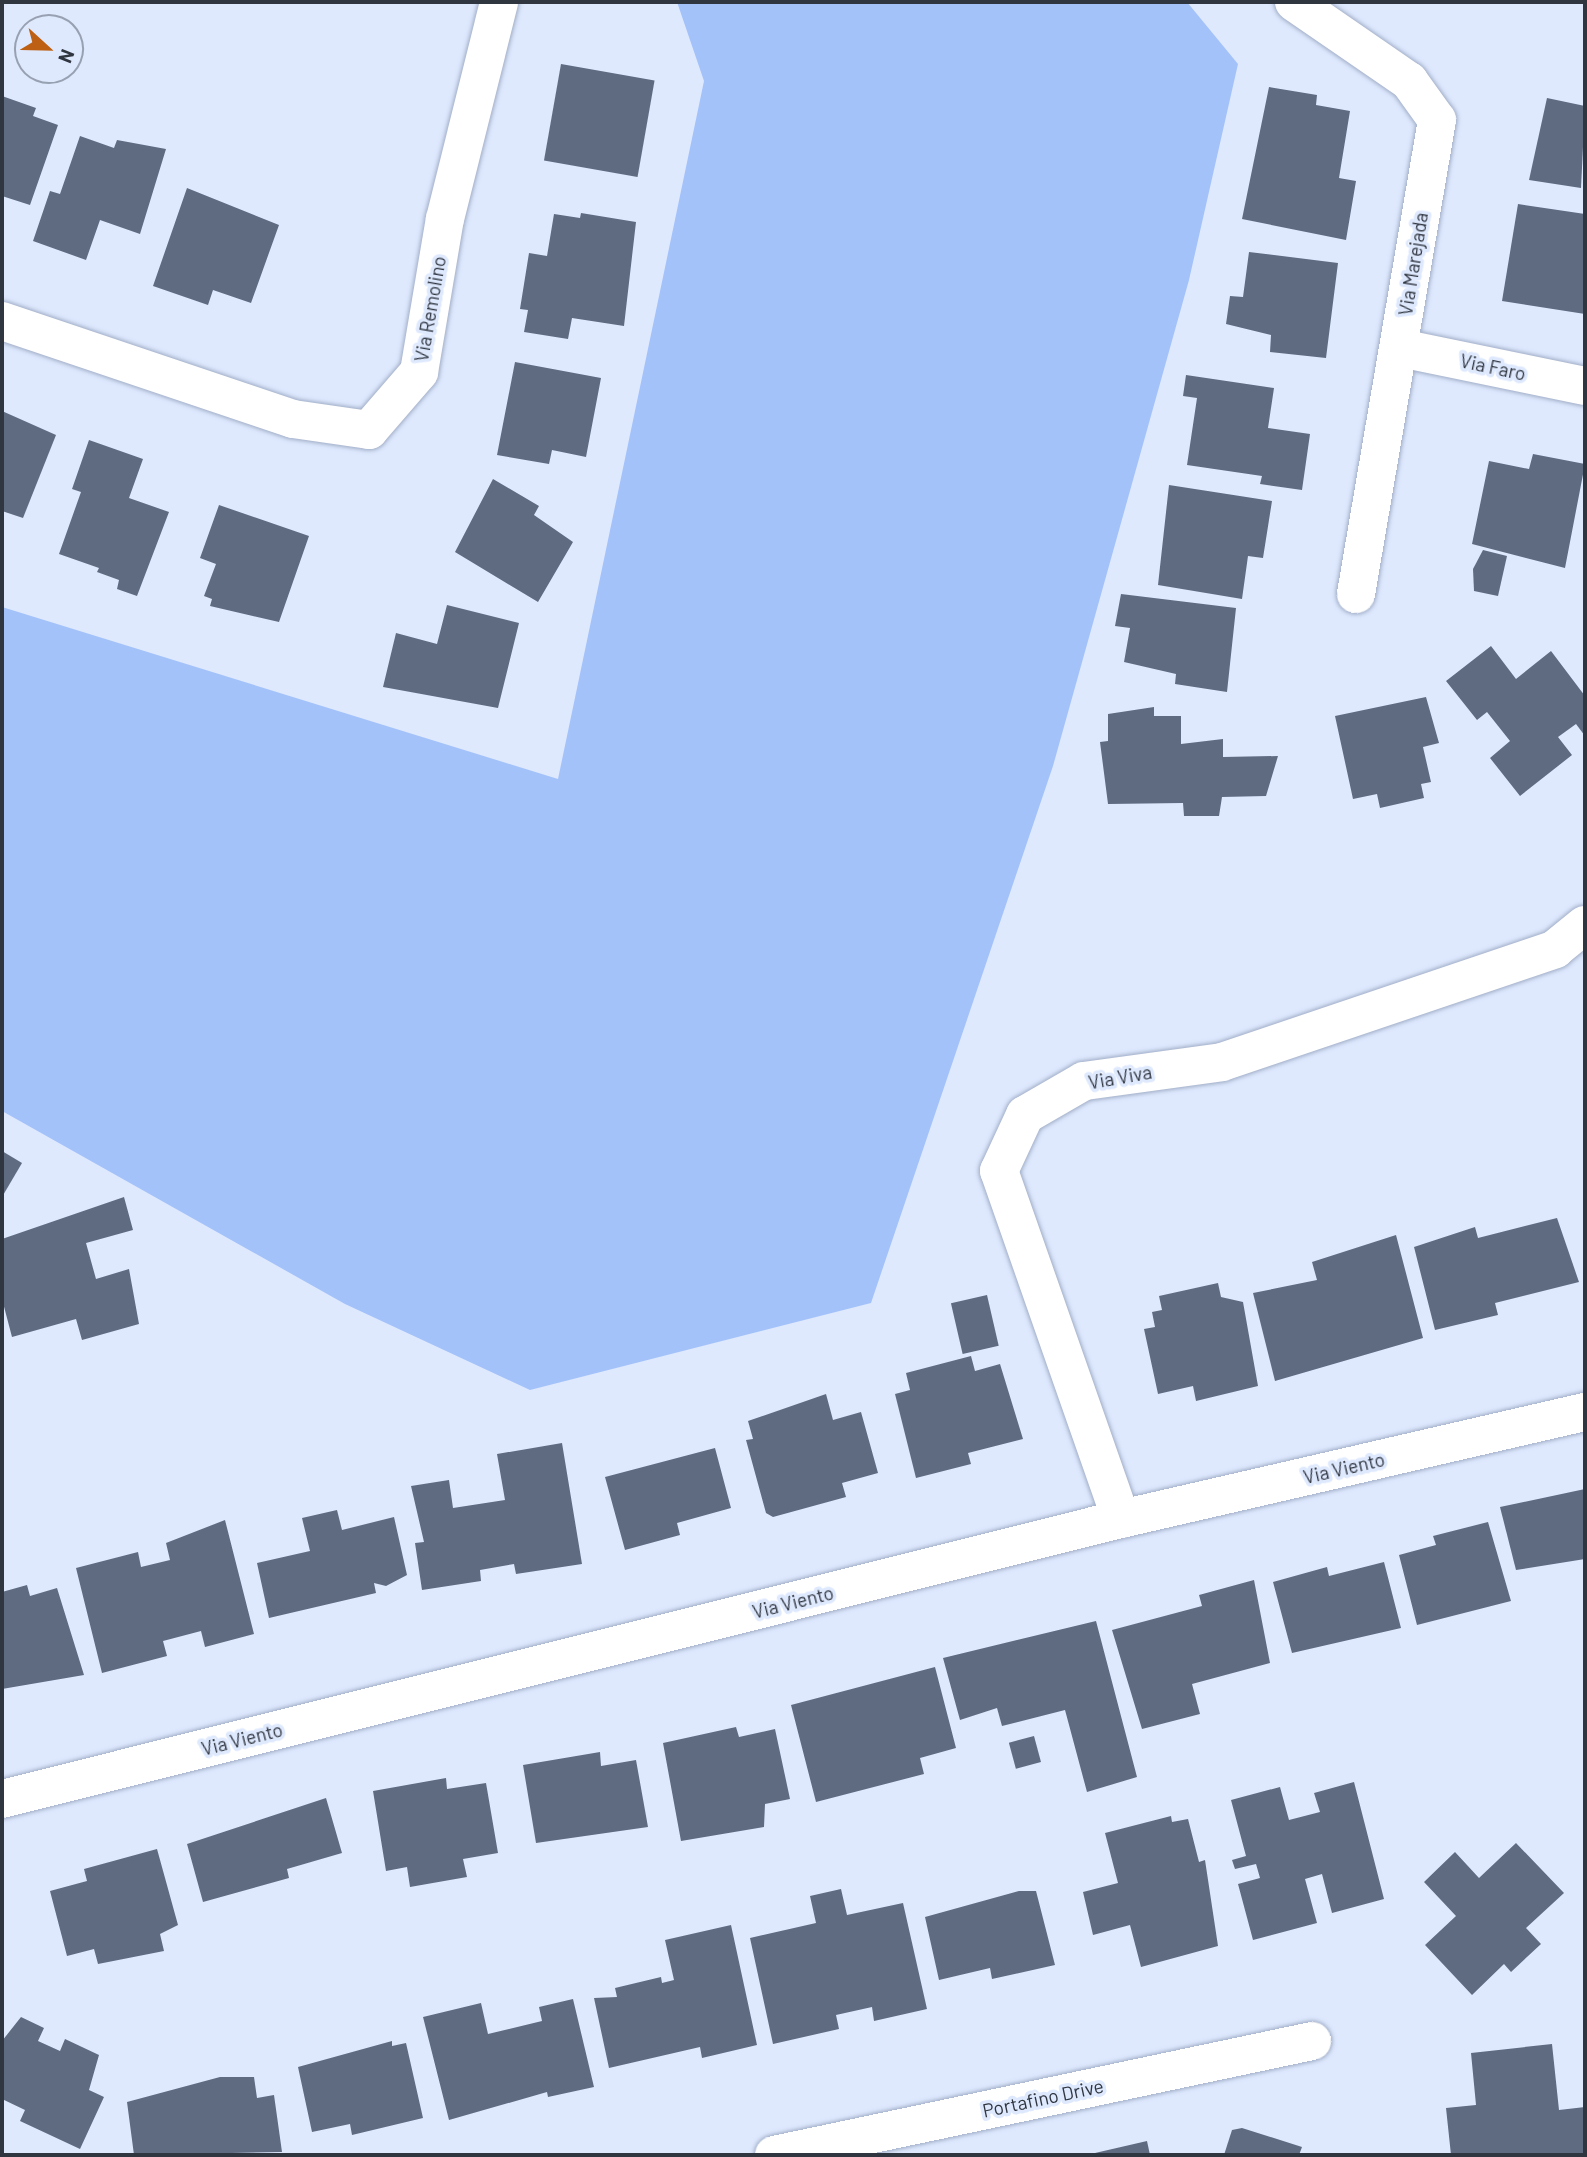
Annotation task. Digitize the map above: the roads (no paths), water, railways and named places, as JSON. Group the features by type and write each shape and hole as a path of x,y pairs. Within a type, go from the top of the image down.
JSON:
{"street":[{"name":"Via Remolino","path":"2,321 293,419 369,430 419,372 445,219 499,2"},
{"name":"Via Marejada","path":"1294,2 1409,80 1437,120 1356,594"},
{"name":"Via Faro","path":"1400,348 1585,386"},
{"name":"Via Viva","path":"1121,1520 999,1171 1025,1115 1084,1081 1222,1062 1555,949 1585,925"},
{"name":"Via Viento","path":"2,1799 1121,1520 1585,1412"},
{"name":"Portafino Drive","path":"774,2155 1312,2041"}]}
